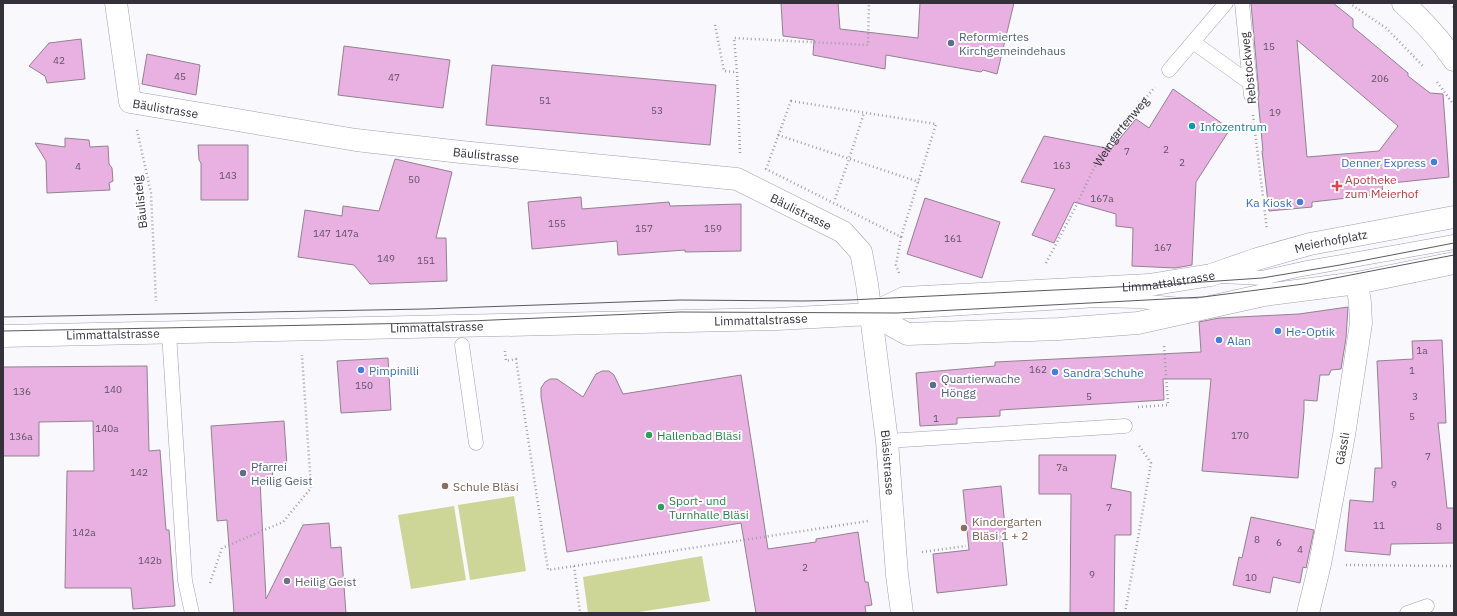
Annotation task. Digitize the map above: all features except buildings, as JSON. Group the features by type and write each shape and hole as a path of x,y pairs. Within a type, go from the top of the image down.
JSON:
{"street":[{"name":"Bäulistrasse","path":"116,3 130,102 356,140 461,152 737,179 843,232 861,252 871,314"},
{"path":"1403,3 1424,22 1454,60"},
{"name":"Meierhofplatz","path":"1211,276 1257,259 1310,244 1454,217"},
{"path":"1209,308 1264,296 1357,283 1454,263"},
{"name":"Limmattalstrasse","path":"3,336 169,334 777,319 871,314 904,298 1137,286 1211,276 1209,308 1138,323 1059,329 907,334 871,314"},
{"name":"Gässli","path":"1308,613 1320,564 1344,435 1361,323 1357,283"},
{"name":"Bläsistrasse","path":"871,314 887,441 897,575 902,613"}],"lane":[{"path":"1169,70 1226,3"},
{"name":"Rebstockweg","path":"1242,3 1250,89"},
{"path":"1193,42 1250,89"},
{"path":"1211,276 1262,278 1302,269 1454,242"},
{"path":"169,334 185,581 192,613"},
{"path":"462,345 476,443"},
{"path":"887,441 1125,426"},
{"path":"1407,613 1427,606"}],"path":[{"path":"737,179 740,154 734,38 868,45 869,3"},
{"path":"1349,3 1386,28 1426,69"},
{"path":"1450,3 1454,8"},
{"path":"715,25 724,71 736,72"},
{"name":"Weingartenweg","path":"1043,269 1093,170 1115,134 1169,70"},
{"path":"1436,80 1454,105"},
{"name":"Rebstockweg","path":"1250,89 1267,230 1262,236"},
{"path":"792,101 864,113 936,124 901,237 766,169 792,101"},
{"name":"Bäulisteig","path":"130,102 151,193 156,301"},
{"path":"833,203 864,113"},
{"path":"778,135 919,182"},
{"path":"1125,613 1151,463 1125,426 1128,408 1168,405 1164,342"},
{"path":"505,349 506,361 516,359 548,570 868,521"},
{"path":"209,585 222,548 283,522 311,488 302,355"},
{"path":"915,553 966,546"},
{"path":"1320,564 1454,566"},
{"path":"574,566 580,613"}],"green space":[{"path":"514,496 526,571 470,580 458,505"},
{"path":"454,506 466,580 411,589 398,515"},
{"path":"702,556 710,601 639,613 588,613 583,577"}],"tram line":[{"path":"3,317 424,309 680,300 850,300 1158,285 1262,278 1454,243"},
{"path":"3,331 423,323 680,312 897,313 1147,300 1203,297 1304,284 1454,255"}],"place":[{"name":"Reformiertes Kirchgemeindehaus","path":"951,43"},
{"name":"Infozentrum","path":"1192,126"},
{"name":"Denner Express","path":"1434,162"},
{"name":"Apotheke zum Meierhof","path":"1337,186"},
{"name":"Ka Kiosk","path":"1300,202"},
{"name":"He-Optik","path":"1278,331"},
{"name":"Alan","path":"1219,340"},
{"name":"Pimpinilli","path":"361,370"},
{"name":"Sandra Schuhe","path":"1055,372"},
{"name":"Quartierwache Höngg","path":"933,385"},
{"name":"Hallenbad Bläsi","path":"649,435"},
{"name":"Pfarrei Heilig Geist","path":"243,473"},
{"name":"Schule Bläsi","path":"445,486"},
{"name":"Sport- und Turnhalle Bläsi","path":"661,507"},
{"name":"Kindergarten Bläsi 1 + 2","path":"964,528"},
{"name":"Heilig Geist","path":"287,581"}]}
